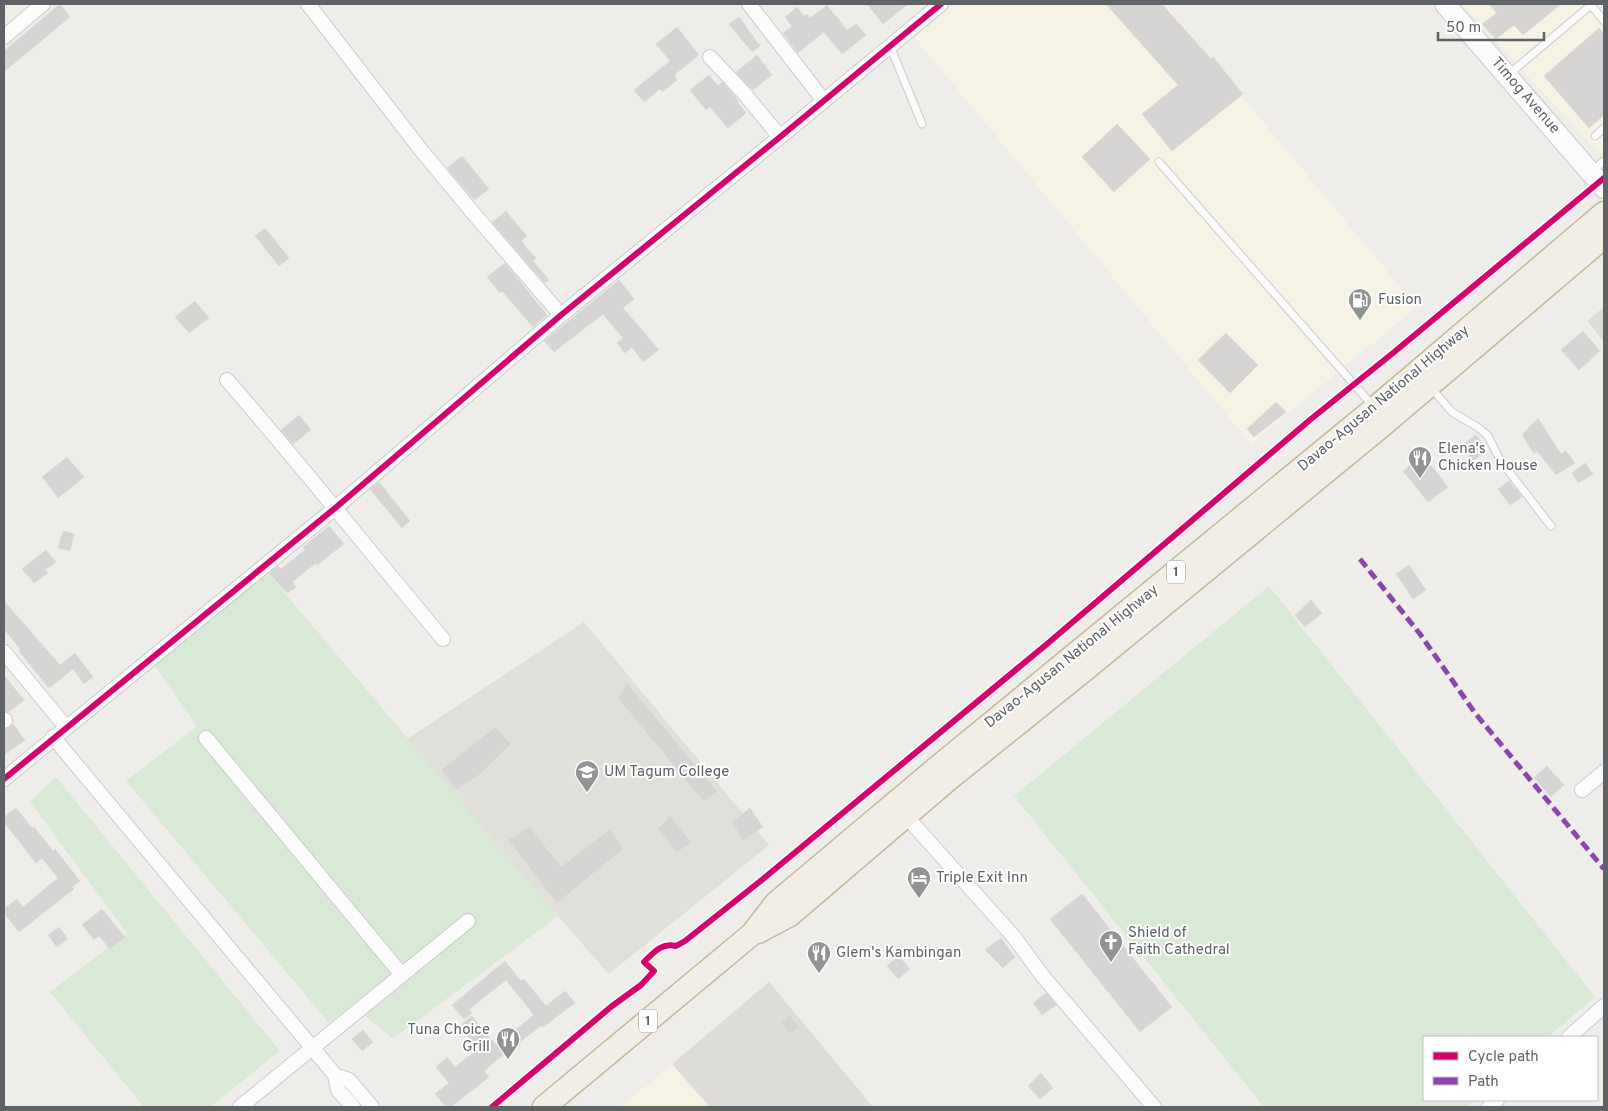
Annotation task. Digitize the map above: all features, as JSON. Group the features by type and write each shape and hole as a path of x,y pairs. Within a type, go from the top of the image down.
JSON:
{"highway":[{"name":"Davao-Agusan National Highway","path":"544,1107 752,934 776,903 944,772 1087,668 1423,379 1604,213"},
{"name":"Davao-Agusan National Highway","path":"752,934 790,915 905,815 944,772 1375,408 1423,379 1604,237"}],"main road":[{"name":"Timog Avenue","path":"1445,4 1507,75 1598,167 1604,188"}],"street":[{"path":"4,37 43,4"},
{"path":"308,4 474,214 561,315"},
{"path":"749,4 824,101"},
{"path":"4,778 334,509 561,315 941,4"},
{"path":"710,57 743,92 780,137"},
{"path":"227,380 443,638"},
{"path":"4,652 66,727"},
{"path":"53,737 335,1075 338,1090 353,1107 368,1103 349,1080 335,1075"},
{"path":"206,738 402,975"},
{"path":"1582,790 1604,772"},
{"path":"905,815 1014,938 1154,1107"},
{"path":"240,1107 468,921"},
{"path":"1569,1036 1604,1006"}],"lane":[{"path":"1507,75 1591,4 1604,21"},
{"path":"890,46 922,124"},
{"path":"1595,136 1604,128"},
{"path":"1159,162 1375,408"},
{"path":"1423,379 1452,412 1479,428 1488,436 1500,460 1551,526"}],"shaded area":[{"path":"954,4 1165,4 1417,307 1251,444 914,37"},
{"path":"1462,4 1604,4 1604,148 1599,153"},
{"path":"1604,307 1604,342 1587,321"},
{"name":"UM Tagum College","path":"584,622 769,845 609,974 404,741"},
{"path":"769,982 873,1107 710,1107 672,1064"},
{"path":"672,1064 710,1107 621,1107"}],"green space":[{"path":"267,572 558,916 393,1039 352,1005 329,1023 126,781 197,726 155,666"},
{"path":"1269,586 1595,997 1549,1036 1423,1036 1423,1101 1475,1101 1467,1107 1264,1107 1014,796"},
{"path":"56,777 280,1051 210,1107 144,1107 50,992 127,933 30,802"}],"building":[{"path":"60,4 70,17 4,72 4,51"},
{"path":"867,4 908,4 883,24"},
{"path":"1106,4 1162,4 1211,59 1213,57 1243,94 1172,151 1142,114 1178,85"},
{"path":"1489,4 1561,4 1523,35 1514,25 1496,39 1482,24 1497,13"},
{"path":"827,5 847,30 856,24 866,35 842,54 824,32 798,53 783,33 792,26 785,17 797,7 804,16 807,14 810,18"},
{"path":"739,17 760,46 752,52 729,24"},
{"path":"677,27 699,55 674,75 677,80 662,92 660,89 644,102 634,90 670,61 656,44"},
{"path":"1599,28 1604,34 1604,115 1589,128 1544,76"},
{"path":"757,55 772,75 753,90 736,72"},
{"path":"709,75 718,86 722,82 739,101 738,103 746,113 728,128 710,107 706,110 690,90"},
{"path":"1117,124 1150,159 1114,192 1082,157"},
{"path":"462,156 489,189 474,200 447,168"},
{"path":"506,211 527,236 521,241 536,258 533,261 549,280 545,283 492,222"},
{"path":"265,228 289,258 279,266 255,236"},
{"path":"505,263 547,315 533,327 502,291 500,293 487,277"},
{"path":"619,280 634,299 623,308 659,350 643,362 632,347 625,353 617,343 623,338 603,314 554,352 544,341"},
{"path":"195,301 209,318 189,333 175,317"},
{"path":"1583,331 1600,351 1579,370 1561,350"},
{"path":"1226,333 1258,365 1230,393 1198,360"},
{"path":"1276,402 1286,412 1254,437 1247,429"},
{"path":"299,415 311,430 293,444 281,430"},
{"path":"1538,418 1561,454 1566,451 1575,463 1556,475 1537,451 1534,454 1522,435"},
{"path":"1476,435 1487,451 1473,461 1462,445"},
{"path":"1423,455 1448,487 1428,502 1403,471"},
{"path":"67,457 84,477 58,498 42,477"},
{"path":"1585,463 1593,474 1578,483 1572,473"},
{"path":"1509,481 1522,497 1510,505 1498,489"},
{"path":"379,482 410,521 402,528 370,489"},
{"path":"329,526 344,544 292,582 296,587 287,593 269,573 278,566 281,569 305,550 303,547"},
{"path":"63,531 74,534 70,551 58,548"},
{"path":"46,550 56,562 45,570 48,573 34,583 22,569"},
{"path":"1409,565 1426,590 1413,599 1396,574"},
{"path":"1311,600 1322,613 1305,627 1295,615"},
{"path":"4,601 60,665 75,653 93,677 84,684 73,669 49,688 4,629"},
{"path":"4,675 24,700 9,712 4,711"},
{"path":"627,683 717,791 704,802 618,698"},
{"path":"13,724 25,740 4,755 4,730"},
{"path":"495,727 511,744 479,775 457,789 441,770"},
{"path":"1547,766 1564,785 1551,797 1534,778"},
{"path":"16,808 53,851 55,849 80,881 72,887 74,889 19,932 4,913 4,909 17,899 23,907 58,878 42,858 36,863 4,822 4,817"},
{"path":"750,808 763,827 743,841 732,822"},
{"path":"670,816 691,843 677,852 658,829"},
{"path":"530,827 561,867 610,829 623,849 557,903 508,840"},
{"name":"Shield of Faith Cathedral","path":"1082,894 1172,1007 1140,1032 1050,919"},
{"path":"102,909 125,937 110,949 99,936 94,940 82,925"},
{"path":"59,927 68,939 57,947 48,935"},
{"path":"1001,938 1015,957 1003,968 985,950"},
{"path":"899,956 910,969 898,979 887,966"},
{"path":"505,961 521,981 524,979 546,1006 565,991 575,1003 513,1047 484,1071 489,1077 451,1107 446,1107 435,1094 449,1083 436,1067 447,1057 455,1067 478,1049 459,1026 472,1016 496,1045 534,1015 506,980 469,1009 472,1013 464,1019 452,1005"},
{"path":"1046,993 1056,1005 1042,1015 1033,1003"},
{"path":"790,1015 800,1027 790,1034 781,1023"},
{"path":"363,1030 373,1042 362,1051 352,1039"},
{"path":"1041,1073 1053,1088 1040,1099 1028,1086"}],"marked path":[{"path":"1360,559 1420,634 1475,713 1604,869"}],"cycle path":[{"path":"4,779 334,509 561,315 941,4"},
{"path":"492,1107 612,1006 641,985 654,971 644,962 654,952 662,947 676,946 685,941 763,879 1047,644 1311,419 1604,178"}],"place":[{"name":"Fusion","path":"1360,321"},
{"name":"Elena's Chicken House","path":"1420,479"},
{"name":"UM Tagum College","path":"587,793"},
{"name":"Triple Exit Inn","path":"919,899"},
{"name":"Shield of Faith Cathedral","path":"1111,963"},
{"name":"Glem's Kambingan","path":"819,974"},
{"name":"Tuna Choice Grill","path":"508,1060"}]}
